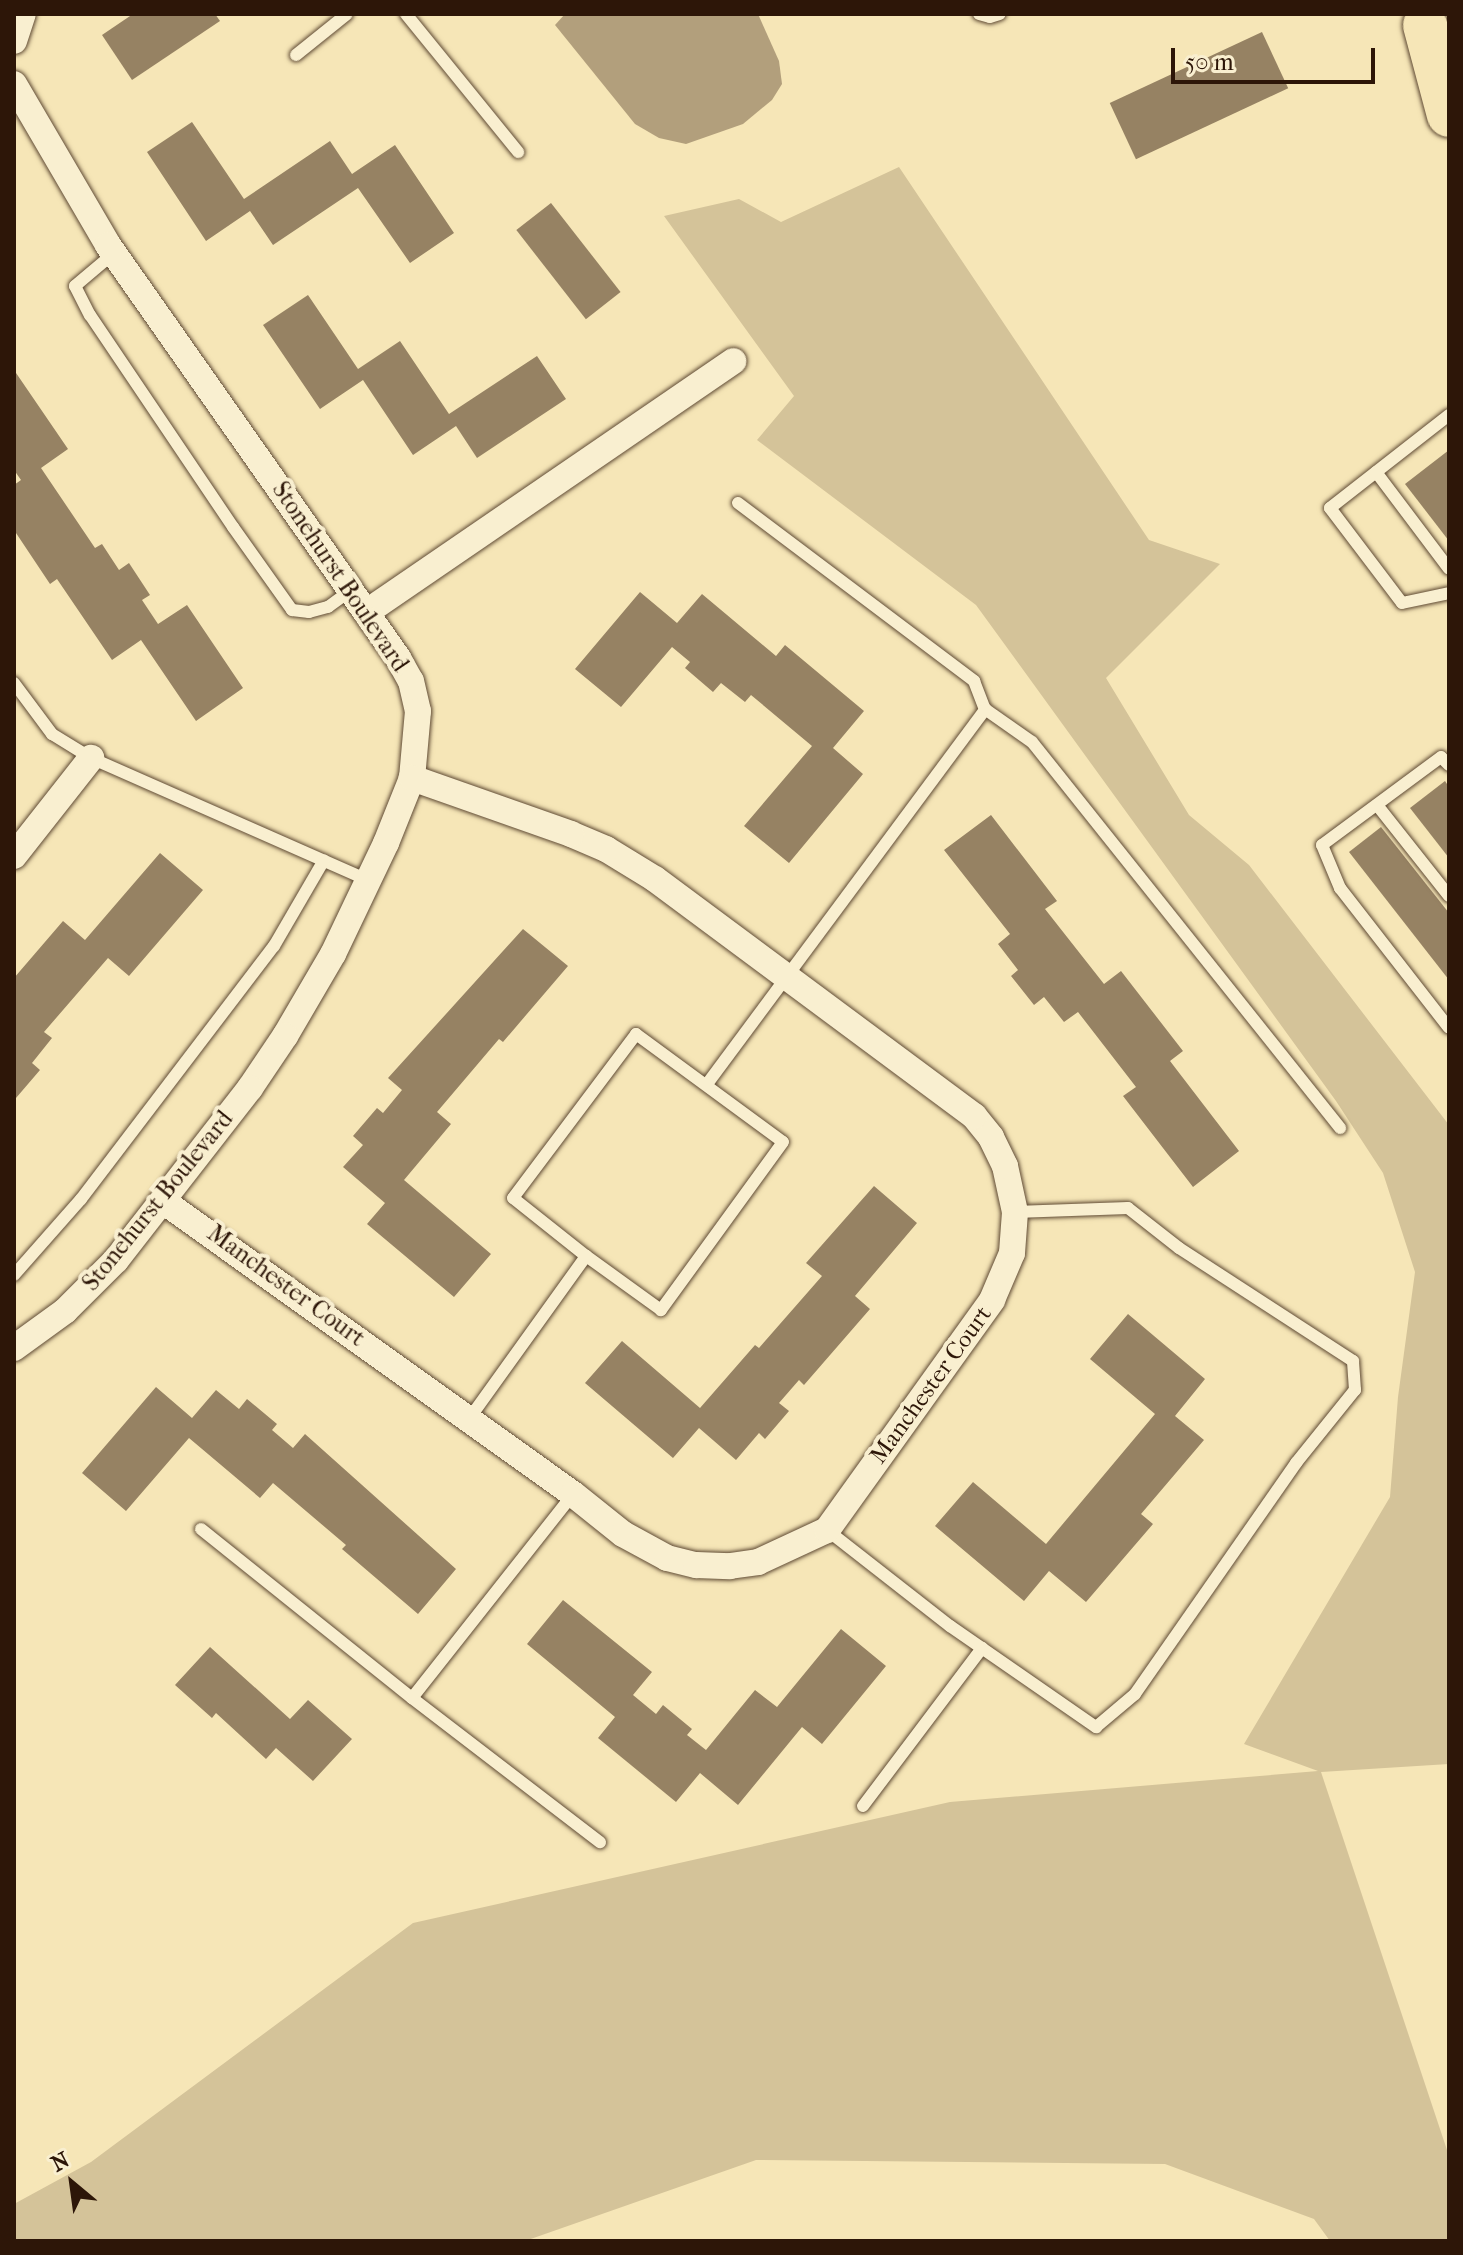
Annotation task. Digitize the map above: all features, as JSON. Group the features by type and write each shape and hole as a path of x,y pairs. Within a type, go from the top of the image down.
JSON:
{"highway":[{"path":"1430,32 1449,115"}],"street":[{"path":"14,41 23,14"},
{"name":"Stonehurst Boulevard","path":"14,84 114,253 367,612 411,681 418,711 412,778 333,954 285,1036 250,1088 163,1201 96,1280 65,1311 14,1348"},
{"path":"367,612 733,361"},
{"path":"14,856 91,758"},
{"name":"Manchester Court","path":"163,1201 643,1547 696,1565 730,1566 758,1562 827,1530 992,1300 1012,1253 1015,1212 1005,1166 991,1137 974,1116 655,879 606,849 412,778"}],"lane":[{"path":"296,55 347,14"},
{"path":"406,14 518,152"},
{"path":"979,14 990,17 1000,14"},
{"path":"114,253 75,286 90,315 233,527 292,610 309,612 328,607 351,590"},
{"path":"1449,415 1330,508 1402,603 1449,593"},
{"path":"1376,472 1449,569"},
{"path":"738,503 974,681 985,709 1032,742 1340,1128"},
{"path":"14,683 52,734 91,758 368,880"},
{"path":"707,1084 985,709"},
{"path":"1449,765 1441,757 1322,845 1340,888 1449,1028"},
{"path":"1377,805 1449,896"},
{"path":"14,1275 81,1199 274,946 324,860"},
{"path":"636,1034 783,1142 661,1310 586,1256 513,1198 636,1034"},
{"path":"827,1530 982,1648 1096,1727 1135,1694 1296,1463 1355,1390 1353,1361 1179,1248 1128,1208 1015,1212"},
{"path":"469,1419 586,1256"},
{"path":"412,1698 573,1494"},
{"path":"201,1529 412,1698 600,1842"},
{"path":"863,1806 982,1648"}],"shaded area":[{"path":"565,14 758,14 779,61 782,84 772,100 743,124 686,144 659,138 635,124 555,25"},
{"path":"899,167 1149,540 1220,564 1106,678 1189,815 1249,865 1449,1125 1449,1764 1321,1772 1449,2156 1449,2241 1330,2241 1314,2219 1165,2164 756,2160 525,2241 14,2241 14,2204 91,2162 413,1923 950,1802 1318,1771 1244,1744 1390,1497 1398,1397 1415,1272 1383,1173 1336,1101 976,605 757,440 794,396 664,216 739,199 781,222"}],"building":[{"path":"133,14 215,14 220,21 132,80 102,35"},
{"path":"1262,32 1288,88 1136,159 1110,103"},
{"path":"192,122 244,199 330,141 352,174 395,145 454,233 410,263 358,188 273,245 250,211 206,241 147,152"},
{"path":"551,203 621,292 586,319 516,230"},
{"path":"308,295 358,369 400,341 449,414 537,356 566,399 477,458 456,426 413,455 363,380 320,409 263,325"},
{"path":"14,370 68,449 41,468 95,548 102,544 119,570 129,563 150,595 142,600 158,624 187,605 243,688 196,721 141,640 112,660 57,579 50,584 14,530 14,485 21,480 14,470"},
{"path":"1449,450 1449,541 1405,484"},
{"path":"640,592 677,623 702,594 776,656 785,645 864,711 833,748 863,774 789,863 744,826 812,746 751,695 745,702 721,683 713,692 685,668 690,662 672,647 621,707 575,669"},
{"path":"1445,781 1449,787 1449,858 1410,808"},
{"path":"991,815 1057,901 1045,909 1104,984 1121,971 1183,1051 1170,1061 1239,1151 1193,1187 1123,1096 1136,1087 1078,1012 1064,1022 1044,997 1034,1005 1011,976 1018,970 998,944 1010,934 944,850"},
{"path":"1381,827 1449,913 1449,980 1349,852"},
{"path":"160,853 203,890 129,976 108,958 44,1032 52,1038 32,1063 40,1070 16,1098 14,978 63,921 85,940"},
{"path":"523,929 568,966 503,1042 499,1039 437,1112 451,1124 404,1180 491,1254 454,1297 367,1224 385,1203 343,1167 363,1145 353,1136 377,1108 383,1113 402,1090 388,1078"},
{"path":"874,1186 917,1223 855,1296 870,1309 804,1385 799,1380 779,1403 789,1411 765,1439 759,1433 736,1460 699,1428 673,1458 585,1383 622,1341 700,1408 755,1345 759,1348 822,1276 806,1263"},
{"path":"1128,1314 1205,1379 1175,1416 1204,1440 1141,1514 1153,1524 1086,1602 1049,1571 1024,1601 935,1526 973,1482 1046,1544 1155,1414 1090,1359"},
{"path":"156,1387 192,1418 216,1390 239,1409 247,1399 277,1424 272,1430 293,1448 305,1434 456,1569 418,1614 342,1549 346,1545 273,1483 260,1498 189,1438 126,1511 82,1473"},
{"path":"563,1600 652,1672 633,1695 656,1714 663,1705 692,1729 687,1735 706,1750 755,1690 777,1707 841,1629 886,1666 822,1744 802,1727 738,1805 700,1773 676,1802 598,1738 615,1717 527,1644"},
{"path":"210,1647 290,1719 308,1700 352,1739 313,1781 276,1748 266,1759 216,1713 212,1718 175,1685"}]}
